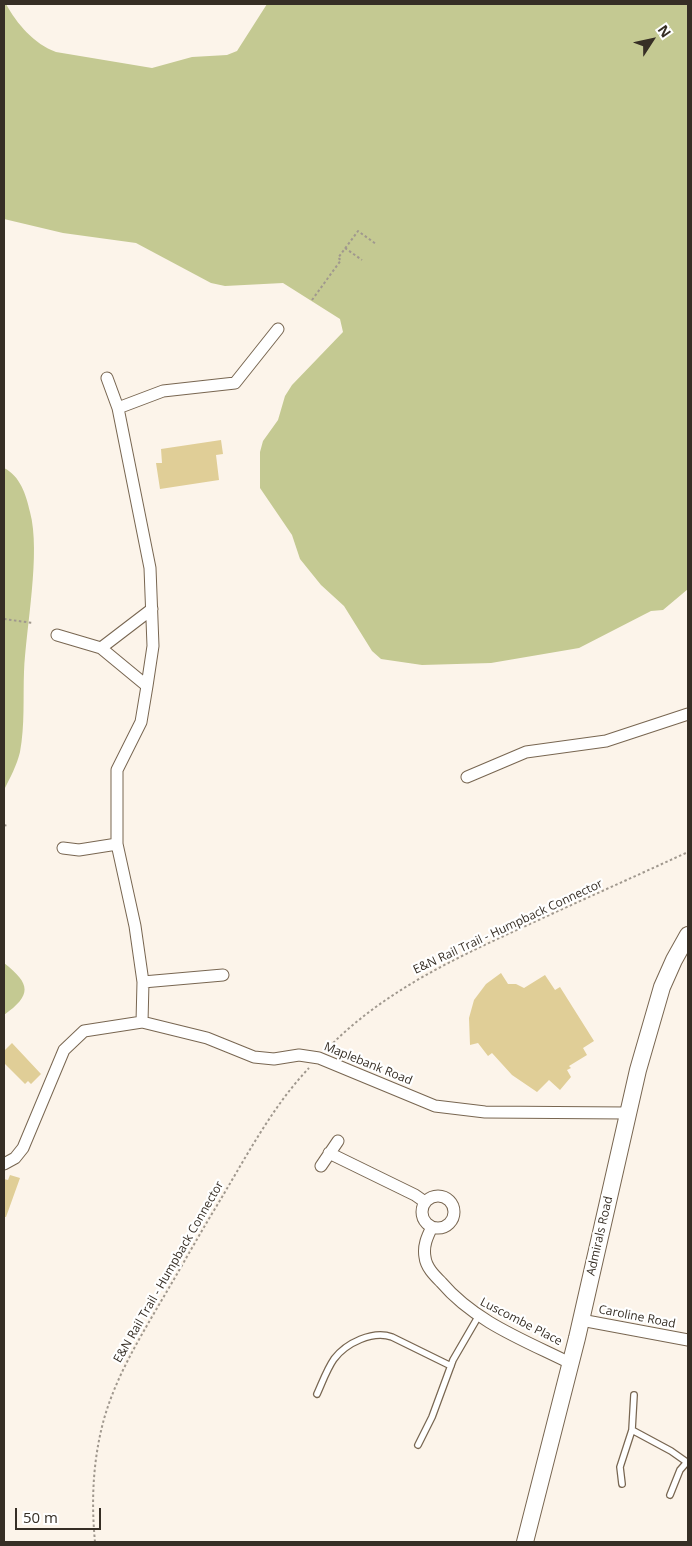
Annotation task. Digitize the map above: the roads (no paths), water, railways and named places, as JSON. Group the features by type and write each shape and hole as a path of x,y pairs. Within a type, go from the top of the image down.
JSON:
{"main road":[{"name":"Admirals Road","path":"525,1542 570,1363 626,1113 662,987 688,935"}],"street":[{"path":"118,408 163,391 235,383 278,329"},
{"path":"107,378 118,408 150,568 153,646 147,686 141,722 117,770 117,844 133,908 143,982 142,1022"},
{"path":"101,648 152,609"},
{"path":"57,635 101,648 147,686"},
{"path":"467,777 526,752 606,741 688,714"},
{"path":"63,848 79,850 117,844"},
{"path":"143,982 223,975"},
{"name":"Maplebank Road","path":"4,1164 15,1158 23,1148 64,1050 84,1031 142,1022 206,1038 254,1057 274,1059 299,1055 319,1058 435,1106 485,1112 626,1113"},
{"path":"320,1166 338,1141"},
{"path":"329,1153 415,1195 425,1202"},
{"path":"440,1196 449,1200 453,1206 454,1216 450,1223 442,1228 432,1227 422,1218 425,1202 430,1198 440,1196"},
{"name":"Luscombe Place","path":"432,1227 424,1250 429,1267 453,1296 478,1317 570,1363"},
{"name":"Caroline Road","path":"580,1320 688,1340"}],"lane":[{"path":"418,1445 432,1417 451,1366 478,1317"},
{"path":"317,1394 333,1360 340,1353 375,1335 385,1334 451,1366"},
{"path":"622,1484 620,1467 632,1430 634,1394"},
{"path":"632,1430 671,1450 688,1463 680,1470 670,1495"}]}
